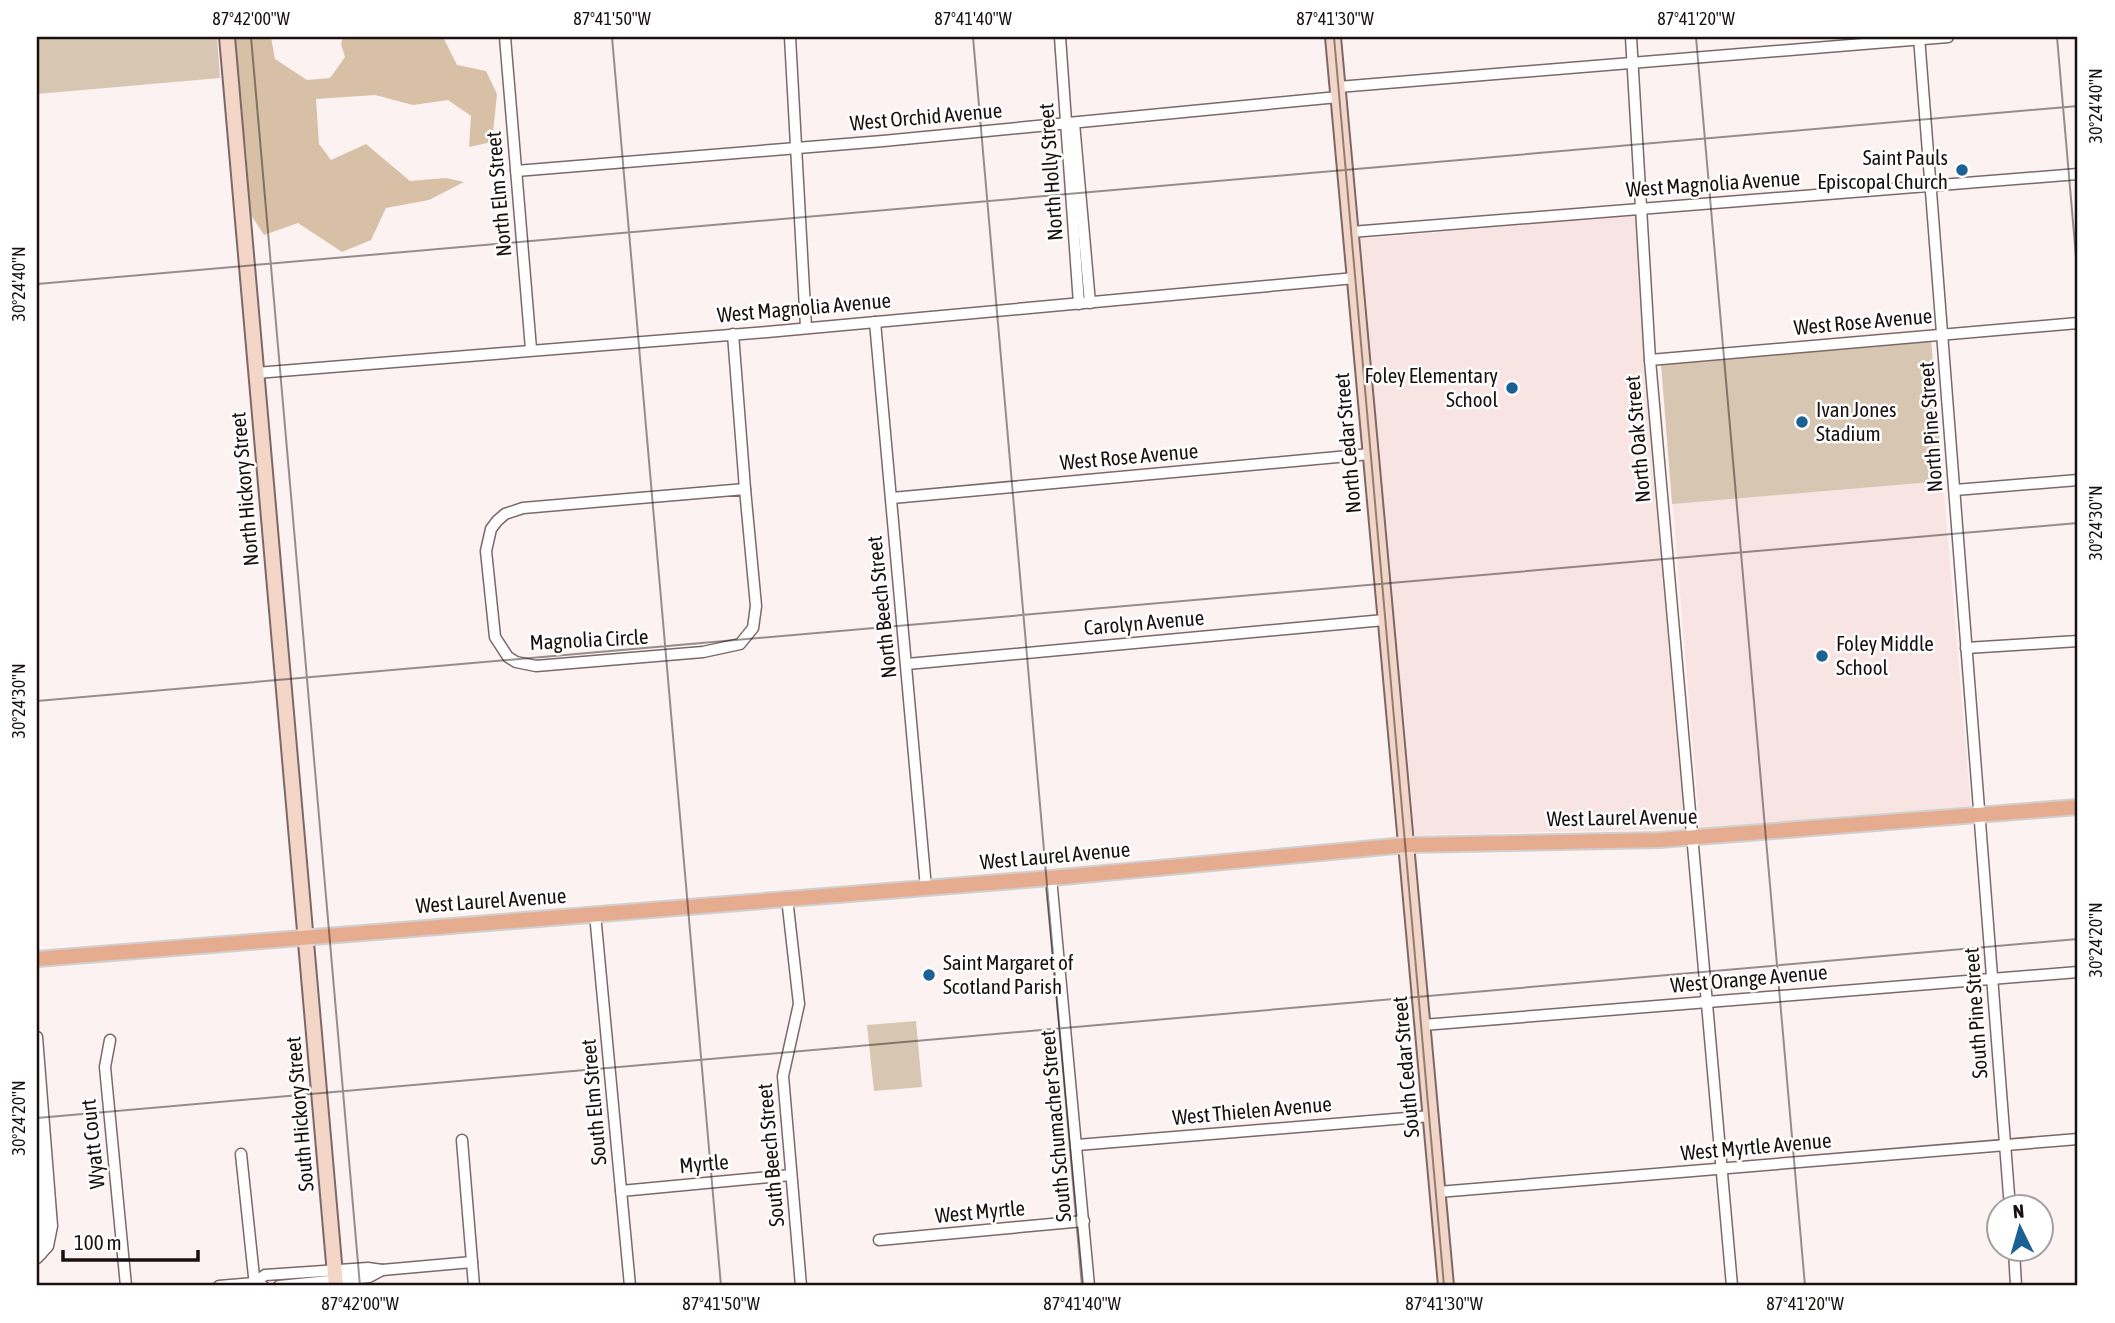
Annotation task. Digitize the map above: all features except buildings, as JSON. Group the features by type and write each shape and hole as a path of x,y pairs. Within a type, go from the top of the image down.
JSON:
{"main road":[{"name":"West Laurel Avenue","path":"37,959 1051,878 1406,845 1694,838 2078,807"}],"street":[{"name":"North Hickory Street","path":"227,37 306,937"},
{"name":"North Elm Street","path":"505,37 531,349"},
{"path":"790,37 806,327"},
{"name":"North Holly Street","path":"1060,37 1070,123"},
{"name":"North Cedar Street","path":"1333,37 1406,845"},
{"name":"North Oak Street","path":"1631,37 1650,360 1732,1286"},
{"name":"West Orchid Avenue","path":"516,172 1070,123 1633,62 1948,37"},
{"name":"North Pine Street","path":"1919,38 1980,815"},
{"path":"1070,123 1084,304"},
{"name":"West Magnolia Avenue","path":"1351,232 2078,174"},
{"name":"West Magnolia Avenue","path":"256,373 1084,304 1355,278"},
{"name":"North Beech Street","path":"875,322 926,888"},
{"name":"West Rose Avenue","path":"1650,360 2078,323"},
{"name":"Magnolia Circle","path":"733,334 757,606 753,628 740,644 703,652 536,666 516,662 500,648 490,605 486,551 491,529 505,514 550,505 745,489"},
{"name":"West Rose Avenue","path":"892,498 1370,454"},
{"path":"1955,490 2078,480"},
{"name":"Carolyn Avenue","path":"907,664 1384,620"},
{"path":"1966,648 2078,641"},
{"name":"South Pine Street","path":"1980,815 2009,1194"},
{"name":"South Cedar Street","path":"1406,845 1446,1286"},
{"name":"South Schumacher Street","path":"1051,878 1089,1286"},
{"name":"South Beech Street","path":"788,898 799,1004 796,1025 783,1066 801,1286"},
{"name":"South Elm Street","path":"595,914 630,1286"},
{"name":"South Hickory Street","path":"306,937 335,1279"},
{"name":"West Orange Avenue","path":"1423,1025 2078,972"},
{"path":"37,1037 52,1226 48,1246 39,1256"},
{"name":"Wyatt Court","path":"110,1040 105,1067 126,1286"},
{"name":"West Thielen Avenue","path":"1077,1146 1431,1116"},
{"path":"37,1129 43,1210 39,1256"},
{"name":"West Myrtle Avenue","path":"1438,1192 2078,1139"},
{"path":"462,1140 474,1286"},
{"path":"241,1154 257,1285"},
{"name":"Myrtle","path":"621,1191 791,1175"},
{"name":"West Myrtle","path":"879,1240 1084,1221"},
{"path":"279,1286 369,1277 382,1270 472,1262"},
{"path":"2015,1264 2017,1286"},
{"path":"219,1286 257,1285 265,1275 335,1279"}],"shaded area":[{"path":"37,37 217,37 220,78 37,94"},
{"path":"227,37 271,37 275,59 307,80 330,78 345,57 341,44 343,37 443,37 457,65 486,71 497,94 492,142 469,147 471,116 448,100 413,105 375,95 316,99 319,144 331,160 366,144 410,181 446,178 464,182 429,200 386,208 371,240 342,252 298,223 264,235 249,212 246,149"},
{"name":"Foley Elementary School","path":"1640,215 1660,538 1687,829 1415,835 1358,239"},
{"name":"Foley Middle School","path":"1931,340 1971,809 1700,832 1661,363"},
{"name":"Ivan Jones Stadium","path":"1931,340 1943,481 1672,504 1661,363"},
{"path":"916,1021 922,1087 874,1091 867,1025"}],"place":[{"name":"Saint Pauls Episcopal Church","path":"1962,170"},
{"name":"Foley Elementary School","path":"1512,388"},
{"name":"Ivan Jones Stadium","path":"1802,422"},
{"name":"Foley Middle School","path":"1822,656"},
{"name":"Saint Margaret of Scotland Parish","path":"929,975"}]}
